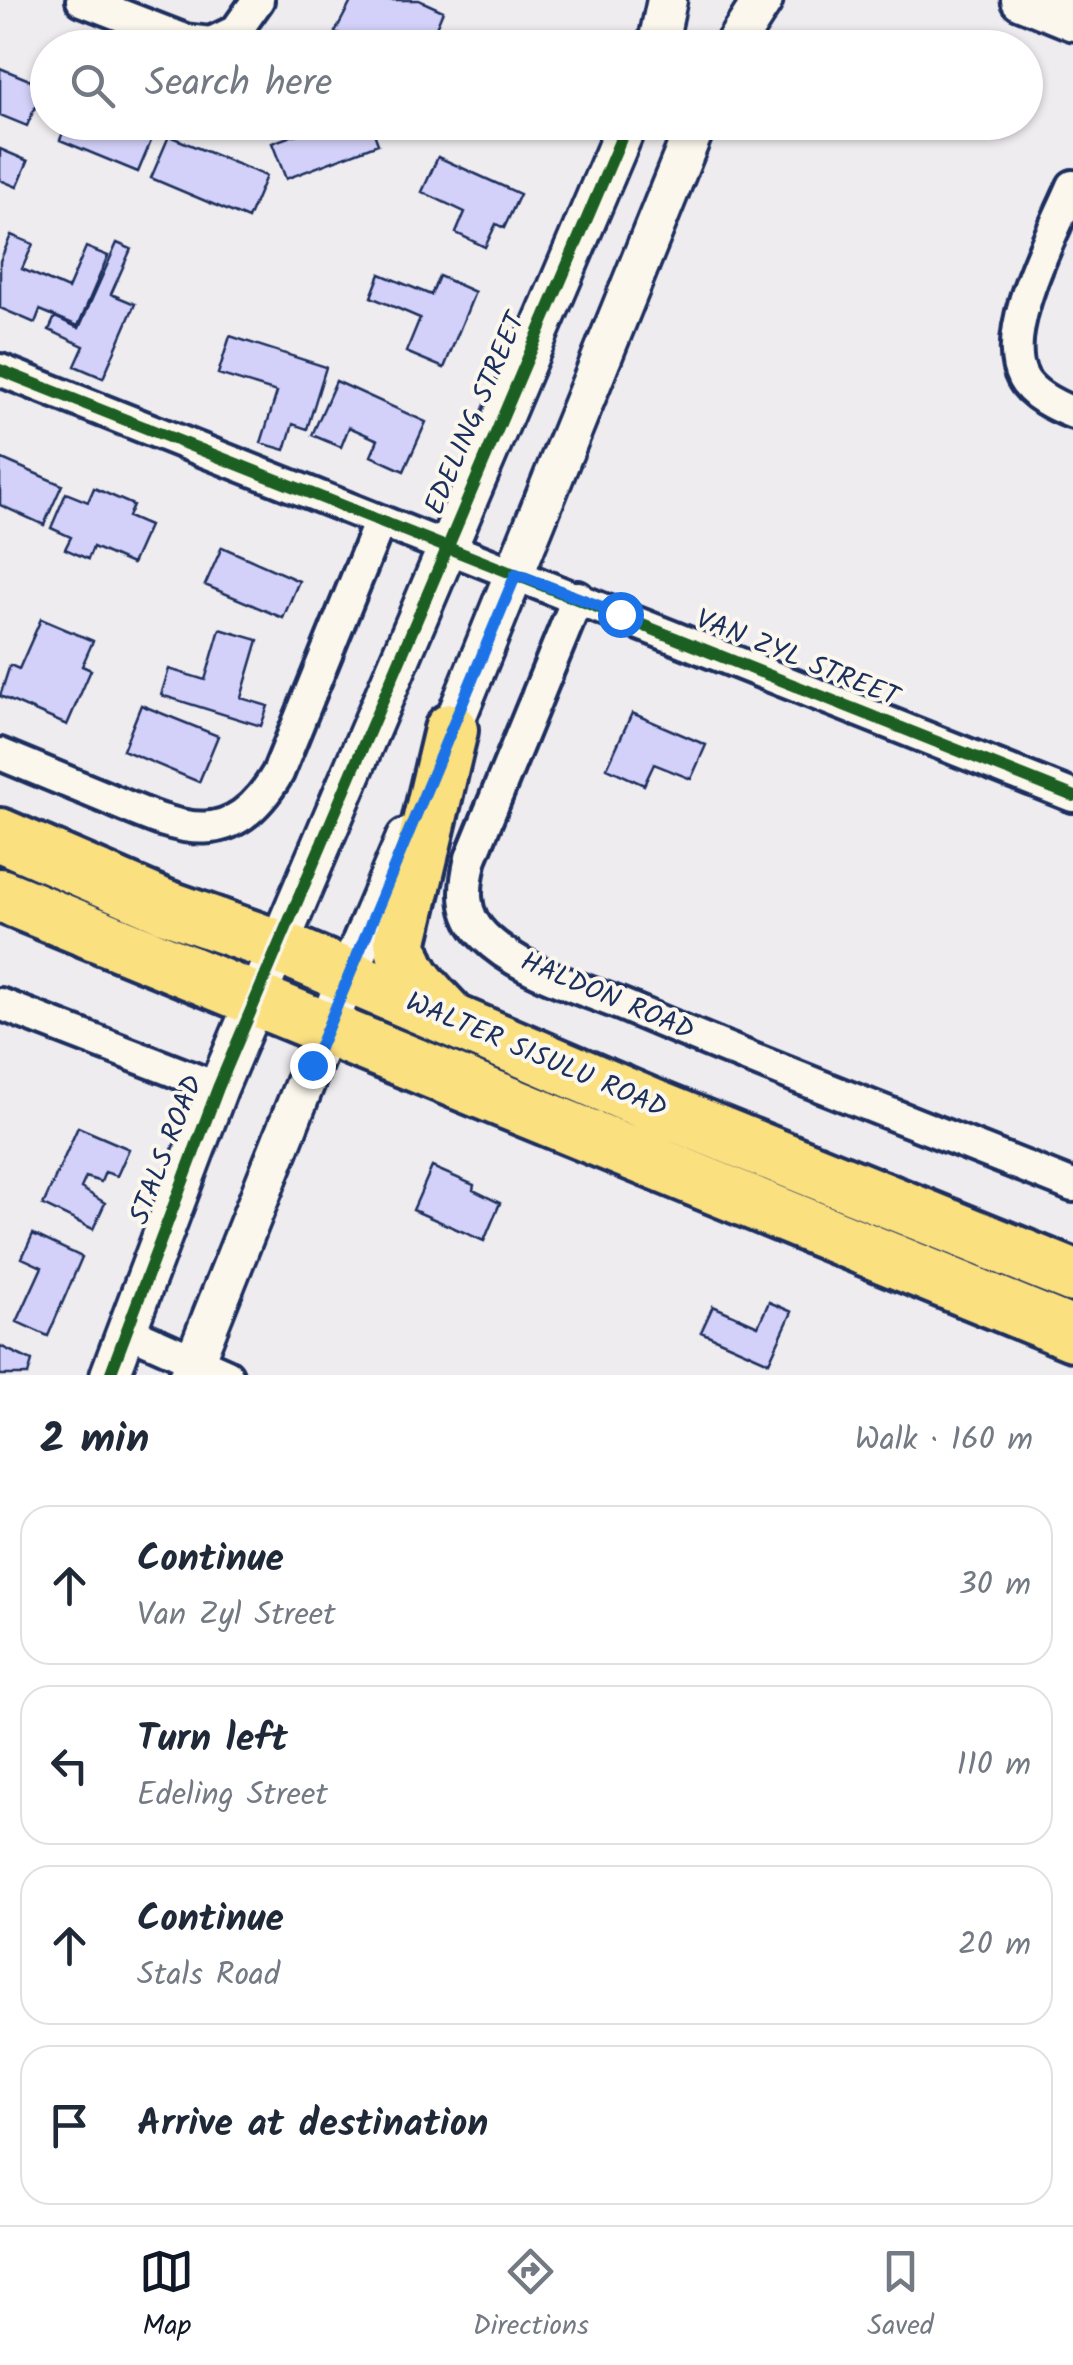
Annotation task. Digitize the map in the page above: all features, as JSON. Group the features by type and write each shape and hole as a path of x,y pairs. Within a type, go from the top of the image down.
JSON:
{"highway":[{"path":"451,730 401,941 412,977 452,1020"},
{"name":"WALTER SISULU ROAD","path":"0,835 164,906 277,946 1055,1269"},
{"name":"WALTER SISULU ROAD","path":"0,894 1073,1334"},
{"path":"756,1204 775,1156"},
{"path":"1016,1311 1055,1269"}],"street":[{"path":"82,0 159,30"},
{"path":"237,30 258,0"},
{"path":"661,30 667,0"},
{"path":"744,30 763,0"},
{"path":"1020,0 1073,21"},
{"name":"EDELING STREET","path":"277,946 620,140"},
{"path":"126,1330 204,1370 347,976 516,574 690,140"},
{"path":"1073,186 1029,291 1016,338 1016,360 1024,380 1036,393 1073,414"},
{"name":"VAN ZYL STREET","path":"0,370 1073,796"},
{"path":"0,754 173,826 206,828 230,822 266,793 278,773 380,521"},
{"name":"HALDON ROAD","path":"578,598 498,786 468,869 466,908 482,934 519,961 604,998 1073,1186"},
{"name":"STALS ROAD","path":"110,1375 218,1088 277,946"},
{"path":"0,1004 218,1088"}],"building":[{"path":"352,0 419,0 443,11 435,30 336,30"},
{"path":"0,68 30,80 30,119 27,126 0,115"},
{"path":"60,140 149,140 138,172"},
{"path":"167,140 179,140 266,176 248,219 151,178"},
{"path":"377,140 378,144 286,179 272,143"},
{"path":"0,149 28,161 17,187 0,180"},
{"path":"438,157 520,194 504,228 496,224 485,247 456,233 465,212 422,192"},
{"path":"11,235 33,244 22,269 68,289 86,247 108,256 78,326 40,310 35,323 0,308 0,261"},
{"path":"117,243 131,249 111,294 135,304 103,378 75,366 84,346 49,330 55,317 79,328"},
{"path":"380,274 431,295 439,276 475,292 444,368 406,352 420,318 371,297"},
{"path":"230,336 326,367 307,429 293,424 285,450 261,443 277,392 218,374"},
{"path":"336,381 426,422 404,471 371,456 378,440 349,427 341,447 312,435"},
{"path":"0,458 62,485 44,525 0,505"},
{"path":"94,488 133,505 128,517 149,526 132,564 93,547 88,559 65,549 71,537 51,528 66,493 88,502"},
{"path":"222,547 299,581 283,618 205,585"},
{"path":"41,619 93,641 82,666 91,670 67,725 0,696 10,665 19,669"},
{"path":"220,629 258,640 241,698 268,706 261,726 161,695 169,669 205,680"},
{"path":"141,705 218,736 199,782 123,750"},
{"path":"632,713 706,745 691,779 654,764 644,785 607,768"},
{"path":"78,1127 129,1149 117,1176 105,1172 101,1182 86,1177 81,1188 105,1203 93,1229 43,1205"},
{"path":"432,1167 474,1185 473,1190 500,1203 484,1241 413,1210"},
{"path":"33,1234 82,1257 48,1336 17,1322 42,1267 22,1258"},
{"path":"769,1302 792,1312 769,1362 701,1332 713,1306 758,1326"},
{"path":"0,1346 32,1361 28,1375 0,1375"}],"cycle path":[{"path":"110,1375 218,1088 620,140"},
{"path":"0,370 1073,796"}],"route":[{"path":"312,1065 516,574 620,614"}]}
